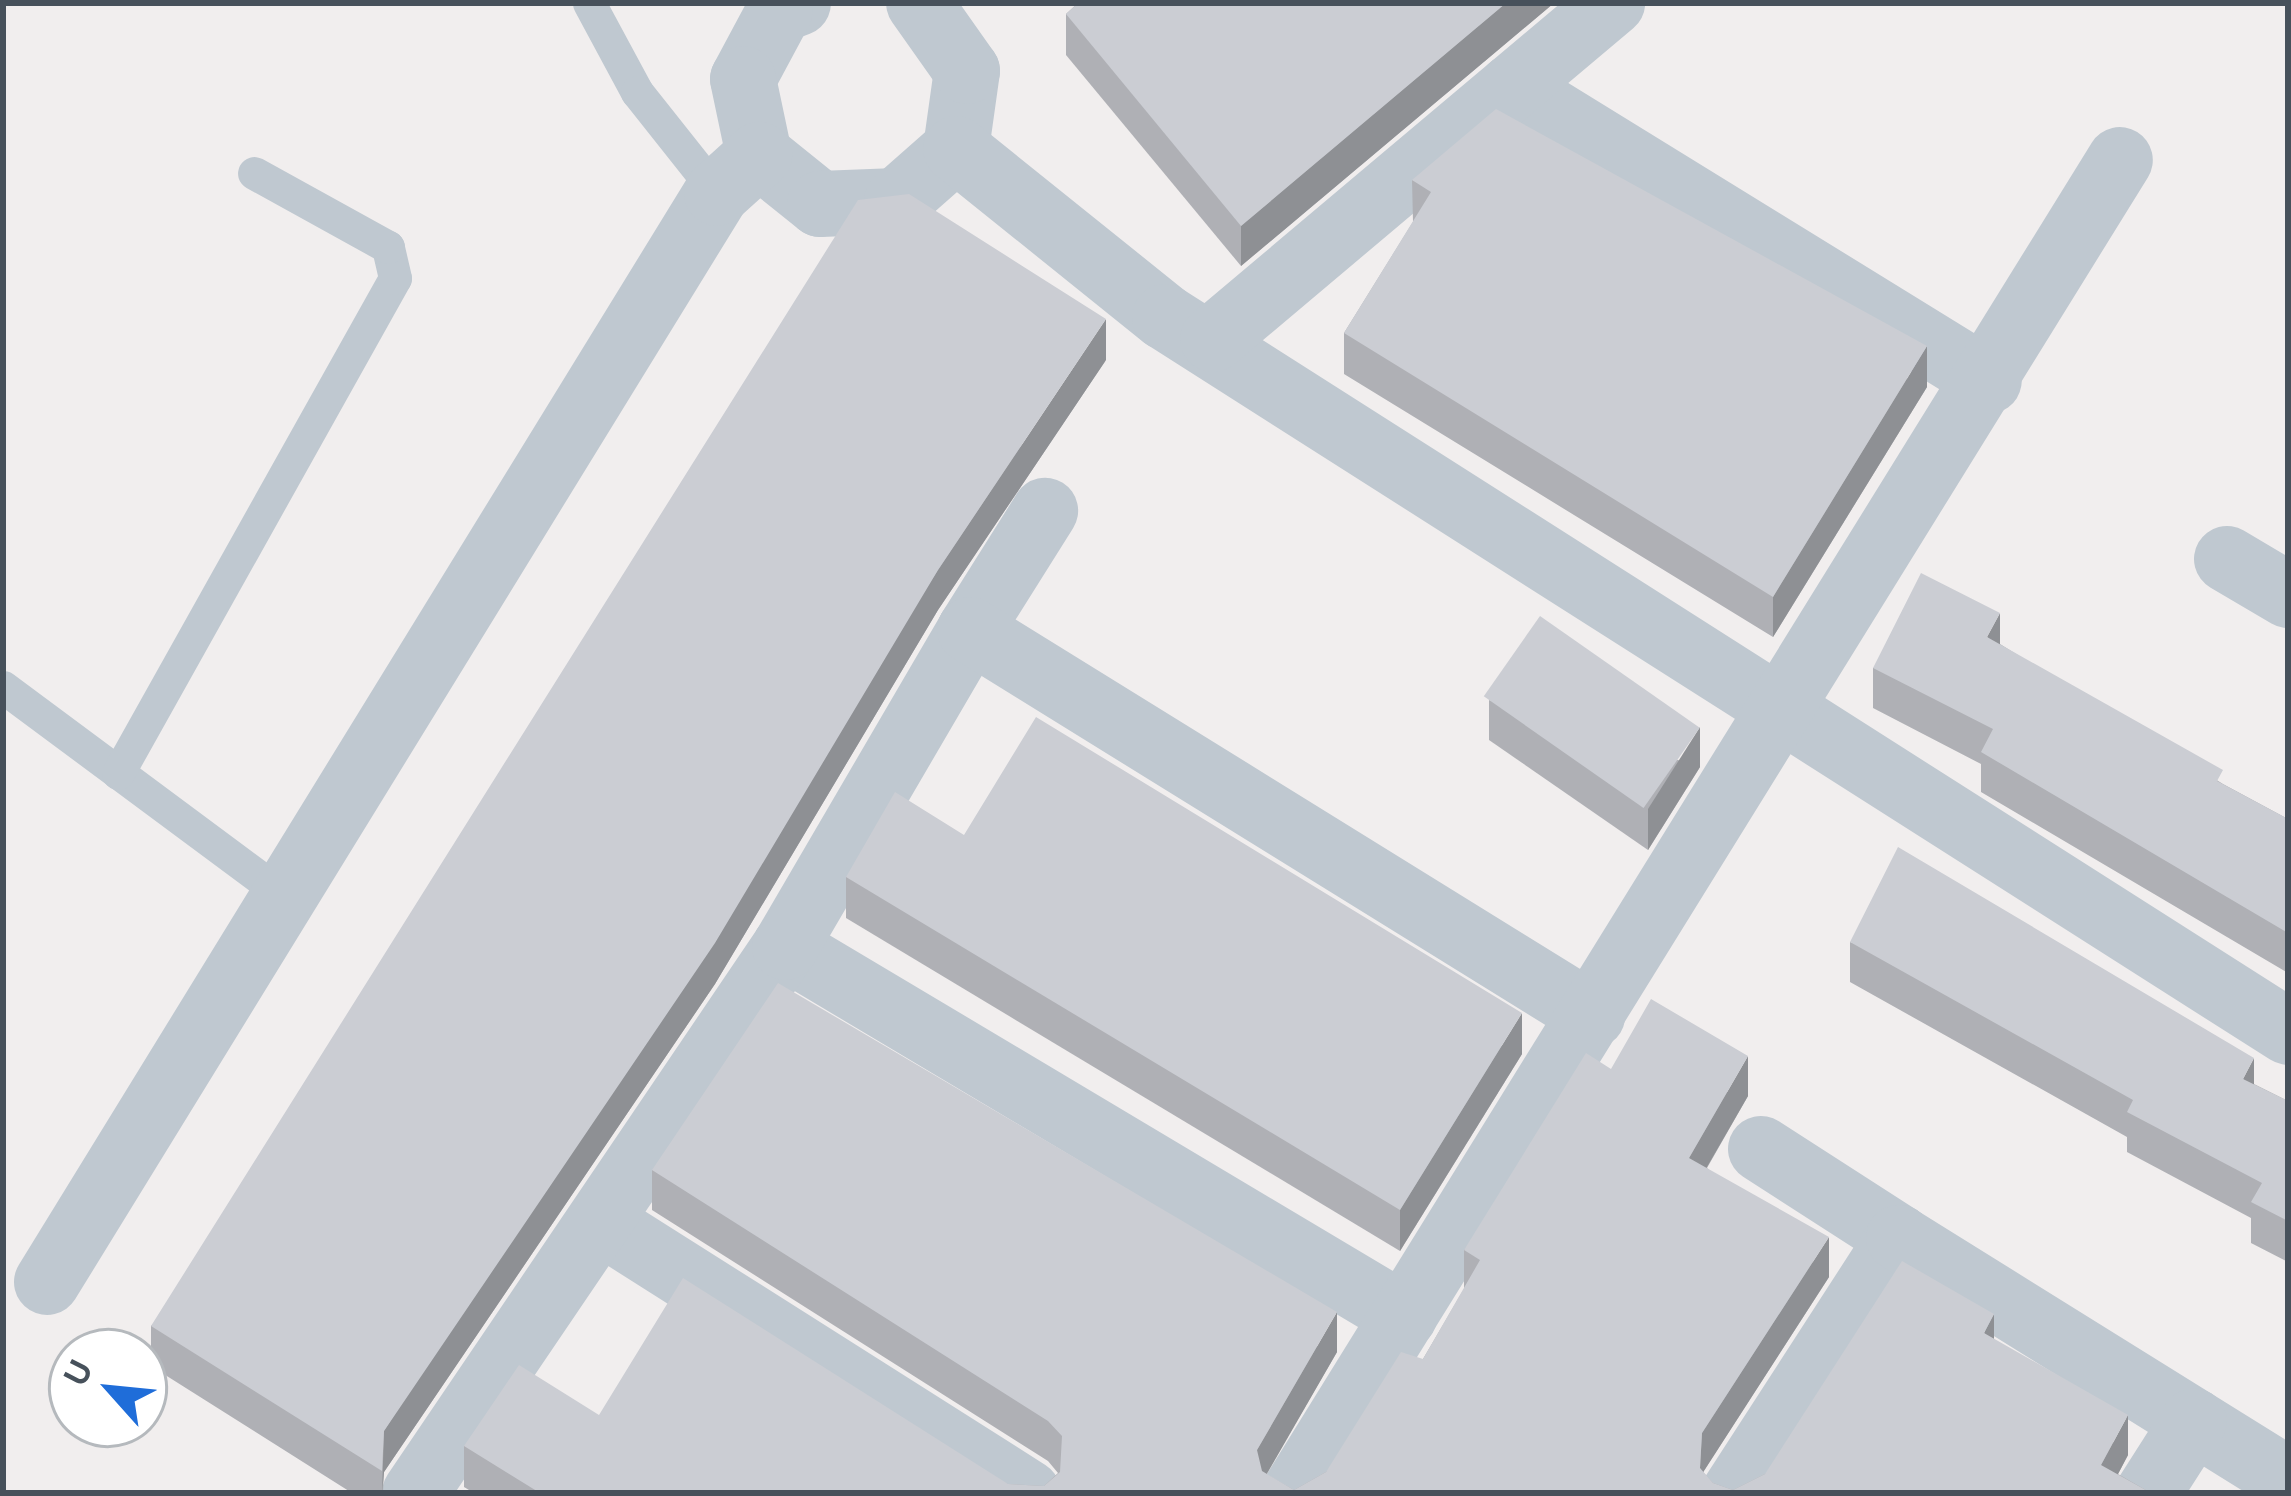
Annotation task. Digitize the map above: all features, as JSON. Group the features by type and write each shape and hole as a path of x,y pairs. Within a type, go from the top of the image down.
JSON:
{"street":[{"path":"1213,339 1612,3"},
{"path":"738,174 820,203 897,201 956,149 967,71 924,4"},
{"path":"47,1282 283,895 738,174 743,80 784,5"},
{"path":"1511,87 1989,381"},
{"path":"956,149 1165,317 1213,339 2288,1031"},
{"path":"1294,1493 1989,381 2120,160"},
{"path":"415,1493 785,947 1045,511"},
{"path":"2227,559 2288,595"},
{"path":"970,630 1592,1015"},
{"path":"785,947 1404,1316"},
{"path":"1760,1148 2288,1480"},
{"path":"602,1223 1028,1493"},
{"path":"1734,1493 1899,1238"},
{"path":"2148,1493 2194,1421"}],"lane":[{"path":"589,3 638,92 738,174"},
{"path":"118,773 395,278 388,248 254,173"},
{"path":"3,687 283,895"}],"building":[{"path":"1078,3 1506,3 1241,226 1066,14"},
{"path":"1496,109 1927,346 1773,597 1344,333 1431,192 1412,180"},
{"path":"909,194 1106,319 938,570 715,943 384,1431 382,1471 168,1337 168,1328 151,1326 858,200"},
{"path":"1921,573 2000,613 1987,637 2223,770 2217,781 2288,819 2288,933 1981,752 1993,729 1873,668"},
{"path":"1540,616 1700,728 1644,808 1484,696"},
{"path":"1036,717 1522,1013 1400,1210 846,877 895,792 964,835"},
{"path":"1898,847 2254,1058 2243,1079 2288,1101 2288,1221 2251,1202 2262,1183 2127,1112 2133,1100 1850,942"},
{"path":"778,983 1337,1312 1257,1450 1262,1471 1294,1490 1326,1472 1401,1352 1423,1359 1480,1260 1464,1250 1586,1053 1611,1069 1651,999 1748,1056 1689,1158 1829,1237 1702,1433 1700,1468 1713,1483 1733,1490 1765,1474 1902,1261 1994,1314 1984,1333 2128,1415 2101,1465 2151,1493 540,1493 464,1446 519,1365 599,1415 683,1278 1008,1484 1044,1486 1060,1472 1062,1436 1048,1421 652,1170"}]}
